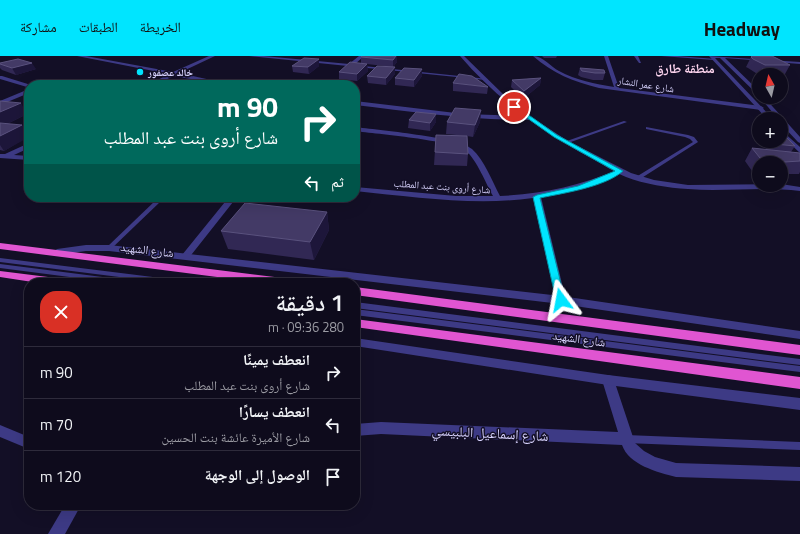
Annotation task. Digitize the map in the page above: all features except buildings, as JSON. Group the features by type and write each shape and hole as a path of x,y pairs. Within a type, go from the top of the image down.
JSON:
{"highway":[{"name":"شارع الشهيد","path":"0,246 253,278"},
{"path":"0,274 24,279"},
{"name":"شارع الشهيد","path":"360,293 800,350"},
{"name":"شارع الشهيد","path":"360,324 800,383"}],"street":[{"path":"79,56 205,80"},
{"path":"160,80 213,56"},
{"path":"250,56 486,79"},
{"path":"283,59 288,56"},
{"path":"349,66 362,56"},
{"path":"462,56 509,102 529,118 566,142 620,171 638,178 688,187 752,186"},
{"name":"شارع عمر النشار","path":"535,56 548,67 568,77 617,89 761,108"},
{"path":"606,56 617,89"},
{"path":"720,56 752,87"},
{"path":"712,57 720,56 800,64"},
{"path":"735,56 749,59"},
{"path":"712,57 764,112"},
{"path":"729,65 738,62 750,61 800,64"},
{"path":"0,77 24,84"},
{"path":"0,103 24,93"},
{"path":"360,104 451,115 529,118"},
{"path":"767,104 775,112"},
{"path":"788,122 796,126"},
{"path":"788,127 800,141"},
{"path":"360,130 447,142 464,146 472,153 498,199"},
{"path":"788,139 800,152"},
{"path":"3,156 24,147"},
{"path":"3,156 24,158"},
{"name":"شارع أروى بنت عبد المطلب","path":"360,189 466,199 537,197 580,188 601,181 620,171"},
{"path":"788,184 800,182"},
{"path":"788,187 800,189"},
{"path":"537,197 561,300"},
{"path":"185,256 229,202"},
{"path":"57,252 86,248 109,248 185,256 561,300 798,334"},
{"path":"360,343 608,380 800,404"},
{"path":"608,380 629,448 636,455 660,467 676,470 800,474"},
{"name":"شارع إسماعيل البلبيسي","path":"360,430 381,428 626,439"},
{"path":"0,431 24,442"},
{"path":"56,534 70,510"}],"lane":[{"path":"636,56 640,62"},
{"path":"663,56 712,57"},
{"path":"566,142 625,122"},
{"path":"638,178 696,142 692,138 686,136 647,128"},
{"path":"109,248 157,202"},
{"path":"0,260 145,278"},
{"path":"0,266 95,278"},
{"path":"360,306 800,362"},
{"path":"360,313 800,369"},
{"path":"626,439 800,446"}],"place":[{"name":"خالد عصفور","path":"140,72"}],"district":[{"name":"منطقة طارق","path":"685,68"}],"route":[{"path":"514,107 545,130 588,155 620,171 601,181 580,188 537,197 561,300"}]}
